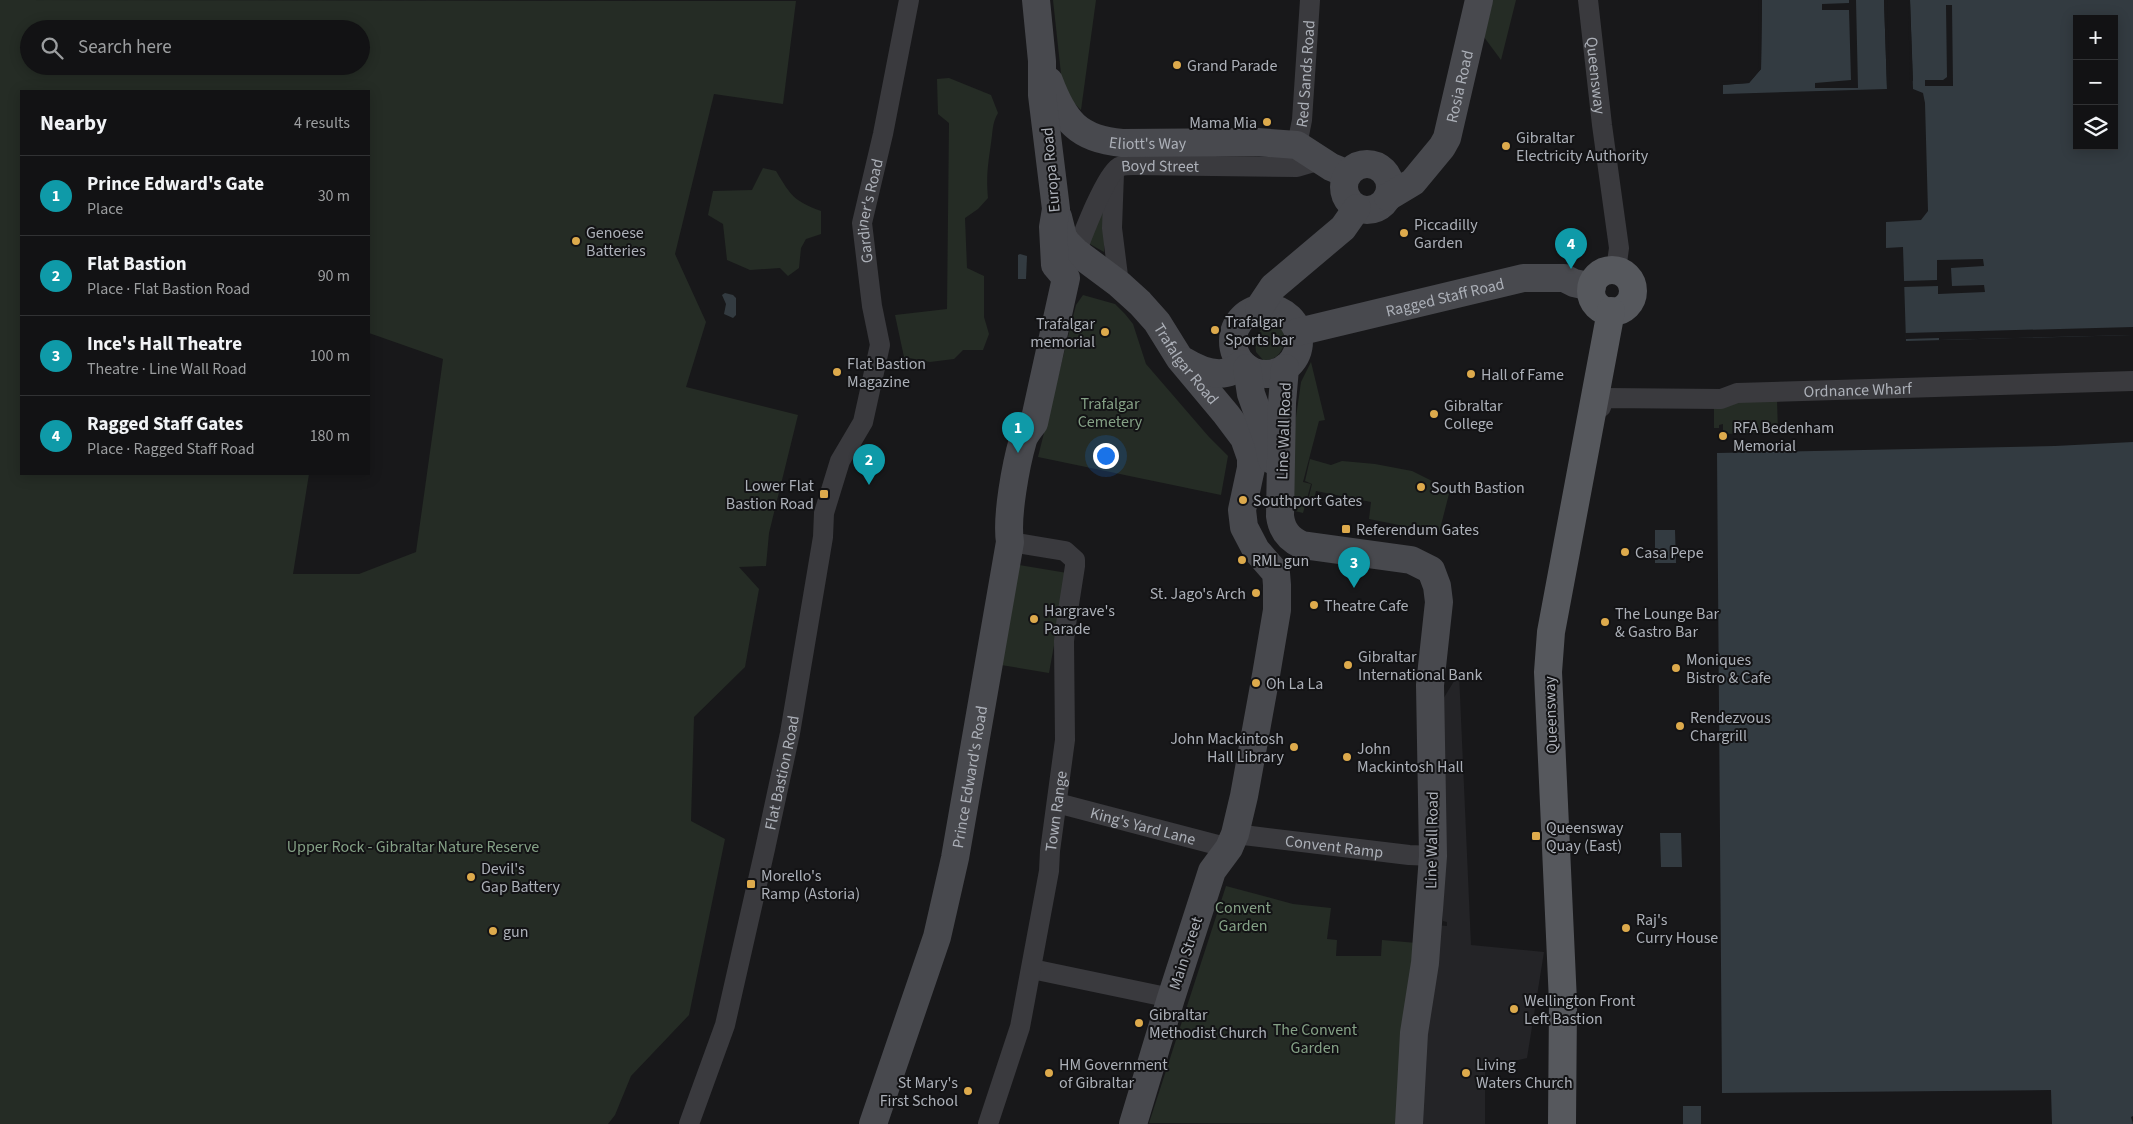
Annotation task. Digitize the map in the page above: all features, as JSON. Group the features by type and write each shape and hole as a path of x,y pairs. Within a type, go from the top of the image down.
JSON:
{"main road":[{"path":"1616,270 1622,272 1630,281 1633,292 1631,299 1624,308 1611,311 1598,306 1592,294 1592,287 1598,276 1603,272 1616,270"},
{"name":"Queensway","path":"1562,1124 1563,1002 1548,672 1551,632 1611,311"}],"street":[{"name":"Gardiner's Road","path":"863,422 880,345 869,289 862,223 883,134 909,0"},
{"name":"Europa Road","path":"1036,0 1042,61 1042,95 1056,209 1053,227 1054,265 1066,278"},
{"name":"Red Sands Road","path":"1297,146 1302,120 1310,0"},
{"name":"Rosia Road","path":"1357,208 1371,210 1384,203 1388,187 1413,182 1442,147 1447,138 1479,0"},
{"name":"Queensway","path":"1588,0 1602,125 1619,248 1616,270"},
{"name":"Eliott's Way","path":"1042,61 1057,103 1065,117 1079,130 1101,140 1122,143 1257,142 1297,146"},
{"path":"1297,146 1348,174"},
{"name":"Boyd Street","path":"1119,284 1112,228 1114,171 1124,165 1297,167 1321,160"},
{"path":"1280,317 1243,316 1234,330 1233,348 1244,366 1266,374 1285,368 1297,352 1280,317 1273,287 1343,228 1357,208 1351,204 1344,192 1344,185 1348,174 1354,168 1366,165 1378,168 1388,187"},
{"path":"1066,278 1101,194 1114,171"},
{"name":"Trafalgar Road","path":"1056,209 1063,237 1076,252 1119,284 1140,303 1156,322 1180,359 1244,438 1251,458 1242,518 1244,527 1256,550 1276,573"},
{"name":"Prince Edward's Road","path":"873,1124 937,937 955,858 975,746 1010,542 1008,528 1020,454 1024,438 1034,423 1066,278"},
{"name":"Ragged Staff Road","path":"1280,317 1523,278 1564,278 1574,283 1592,287"},
{"path":"1180,359 1197,368 1219,375 1244,366"},
{"name":"Main Street","path":"1133,1124 1212,870 1232,841 1251,763 1277,610 1277,585 1272,528 1274,488 1271,454 1251,394 1244,366"},
{"name":"Line Wall Road","path":"1285,368 1282,403 1280,523 1288,537 1302,544 1411,560 1429,568 1435,580 1439,602 1430,685 1433,856 1425,963 1414,1033 1409,1124"},
{"name":"Ordnance Wharf","path":"1593,414 1601,407 1604,398 1721,398 1737,393 2133,380"},
{"name":"Flat Bastion Road","path":"689,1124 724,1025 765,849 790,733 822,537 824,513 840,461 863,422"},
{"name":"Town Range","path":"988,1124 1014,1046 1032,969 1049,871 1065,740 1064,641 1075,560 1065,551 1010,542"},
{"path":"1276,573 1287,555 1302,544"},
{"name":"King's Yard Lane","path":"1057,803 1232,841"},
{"name":"Convent Ramp","path":"1232,841 1433,856"},
{"path":"1032,969 1171,998"}],"shaded area":[{"path":"1762,0 1884,0 1887,89 1723,94 1723,85 1749,83 1761,69"},
{"path":"1910,0 2133,0 2133,335 1906,341 1903,247 1886,248 1886,222 1921,220 1928,211 1925,103 1923,93 1913,89"},
{"path":"1018,255 1027,256 1026,279 1018,279"},
{"path":"725,293 736,298 736,315 733,318 724,314 726,304 722,295"},
{"path":"2133,442 2133,1116 2131,1117 2133,1124 2052,1124 2051,1090 1722,1093 1717,453 2055,446"},
{"path":"1655,530 1675,530 1676,563 1655,563"},
{"path":"1459,673 1471,945 1544,952 1527,1058 1485,1068 1485,1124 1419,1124 1436,925 1447,926 1447,922 1443,921 1437,709"},
{"path":"1660,833 1681,833 1682,867 1661,867"},
{"path":"1683,1106 1701,1106 1701,1124 1683,1124"}],"green space":[{"name":"Upper Rock - Gibraltar Nature Reserve","path":"0,0 796,1 783,104 714,94 675,254 706,322 686,387 798,415 769,533 766,566 739,567 759,589 745,667 694,717 691,821 725,839 689,1015 631,1076 615,1115 608,1124 0,1124"},
{"path":"1053,0 1096,0 1081,110 1071,100 1062,83"},
{"path":"1493,0 1516,0 1501,60 1484,37"},
{"path":"949,78 991,95 998,113 993,127 988,164 988,198 978,209 965,218 967,268 984,276 984,317 989,334 983,350 963,350 954,359 930,362 904,357 895,315 947,309 949,123 938,114 937,79"},
{"path":"763,168 776,171 794,197 821,211 821,234 806,239 801,248 799,268 788,276 780,268 750,270 727,260 723,224 708,215 713,191 752,190"},
{"path":"1100,212 1104,213 1104,252 1088,243"},
{"name":"Trafalgar Cemetery","path":"1083,295 1115,304 1125,314 1133,324 1146,364 1209,437 1228,456 1221,495 1038,457 1076,305"},
{"path":"1272,320 1279,322 1284,328 1285,340 1278,355 1269,360 1263,360 1256,352 1257,338 1264,325"},
{"path":"1311,362 1325,420 1319,421 1303,482 1311,484 1303,513 1283,508 1301,382"},
{"path":"1777,400 1778,432 1723,434 1723,424 1719,425 1719,428 1714,428 1714,408 1735,401"},
{"path":"1310,459 1331,465 1342,461 1375,464 1412,471 1450,490 1439,533 1369,519 1371,502 1316,491 1312,506 1307,505 1312,484 1305,481"},
{"name":"Hargrave's Parade","path":"1019,565 1067,573 1049,673 1001,665"},
{"name":"The Convent Garden","path":"1226,886 1293,904 1331,908 1327,939 1337,940 1336,956 1381,956 1382,940 1417,943 1401,1124 1149,1123"}],"pier":[{"path":"1759,0 1762,0 1761,69 1749,83 1720,85 1722,82 1748,81 1758,68"},
{"path":"1849,0 1856,0 1858,88 1815,88 1815,83 1851,80 1849,10 1822,10 1822,4 1849,3"},
{"path":"1884,0 1887,0 1890,89 1887,89"},
{"path":"1908,0 1910,0 1913,81 1910,81"},
{"path":"1946,5 1952,5 1953,86 1925,86 1925,80 1943,80 1947,77"},
{"path":"1983,259 1984,266 1951,268 1952,286 1984,285 1985,292 1938,294 1938,286 1904,287 1904,281 1937,280 1937,260"},
{"path":"2133,327 2133,335 1939,340 1939,338 1906,339 1905,333"}],"place":[{"name":"Grand Parade","path":"1177,65"},
{"name":"Mama Mia","path":"1267,122"},
{"name":"Gibraltar Electricity Authority","path":"1506,146"},
{"name":"Piccadilly Garden","path":"1404,233"},
{"name":"Genoese Batteries","path":"576,241"},
{"name":"Ragged Staff Gates","path":"1571,269"},
{"name":"Trafalgar Sports bar","path":"1215,330"},
{"name":"Trafalgar memorial","path":"1105,332"},
{"name":"Flat Bastion Magazine","path":"837,372"},
{"name":"Hall of Fame","path":"1471,374"},
{"name":"Gibraltar College","path":"1434,414"},
{"name":"RFA Bedenham Memorial","path":"1723,436"},
{"name":"Prince Edward's Gate","path":"1018,453"},
{"name":"Flat Bastion","path":"869,485"},
{"name":"South Bastion","path":"1421,487"},
{"name":"Lower Flat Bastion Road","path":"824,494"},
{"name":"Southport Gates","path":"1243,500"},
{"name":"Referendum Gates","path":"1346,529"},
{"name":"Casa Pepe","path":"1625,552"},
{"name":"RML gun","path":"1242,560"},
{"name":"Ince's Hall Theatre","path":"1354,588"},
{"name":"St. Jago's Arch","path":"1256,593"},
{"name":"Theatre Cafe","path":"1314,605"},
{"name":"Hargrave's Parade","path":"1034,619"},
{"name":"The Lounge Bar & Gastro Bar","path":"1605,622"},
{"name":"Gibraltar International Bank","path":"1348,665"},
{"name":"Moniques Bistro & Cafe","path":"1676,668"},
{"name":"Oh La La","path":"1256,683"},
{"name":"Rendezvous Chargrill","path":"1680,726"},
{"name":"John Mackintosh Hall Library","path":"1294,747"},
{"name":"John Mackintosh Hall","path":"1347,757"},
{"name":"Queensway Quay (East)","path":"1536,836"},
{"name":"Devil's Gap Battery","path":"471,877"},
{"name":"Morello's Ramp (Astoria)","path":"751,884"},
{"name":"Raj's Curry House","path":"1626,928"},
{"name":"gun","path":"493,931"},
{"name":"Wellington Front Left Bastion","path":"1514,1009"},
{"name":"Gibraltar Methodist Church","path":"1139,1023"},
{"name":"HM Government of Gibraltar","path":"1049,1073"},
{"name":"Living Waters Church","path":"1466,1073"},
{"name":"St Mary's First School","path":"968,1091"}],"park label":[{"name":"Convent Garden","path":"1243,916"}]}
